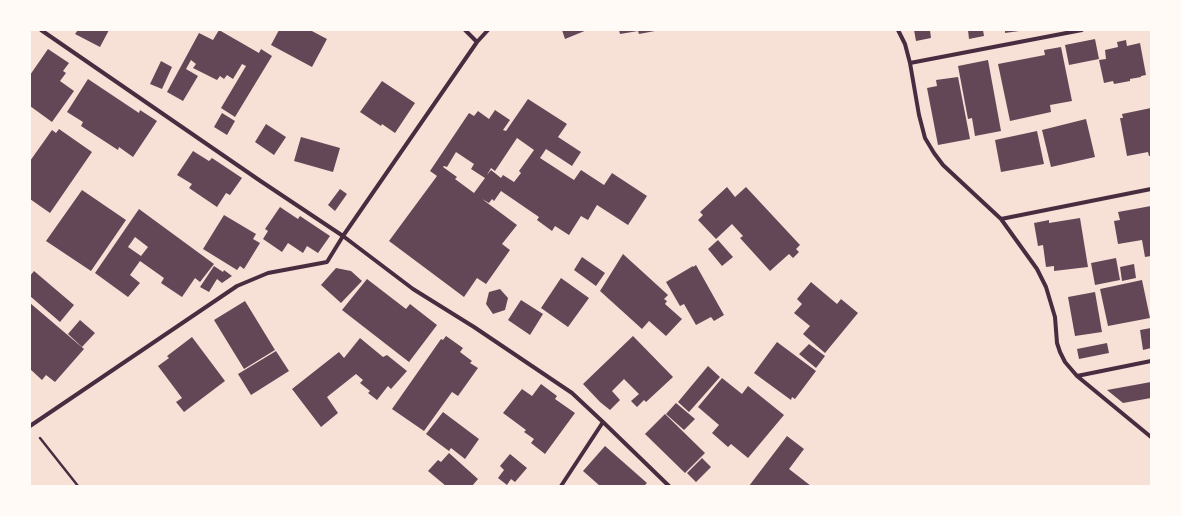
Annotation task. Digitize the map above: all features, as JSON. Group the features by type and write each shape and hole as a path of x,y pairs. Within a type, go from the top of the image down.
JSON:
{"street":[{"path":"41,30 343,236 413,289 474,327 572,393 669,486"},
{"path":"465,30 477,42"},
{"path":"30,426 237,286 268,273 327,262 343,236 477,42 488,30"},
{"path":"898,30 905,44 910,63 919,115 925,138 934,153 943,165 1001,219 1037,269 1046,287 1055,317 1057,343 1065,362 1077,376 1151,437"},
{"path":"910,63 1082,30"},
{"path":"1001,219 1151,189"},
{"path":"1077,376 1151,361"},
{"path":"560,486 603,422"}],"path":[{"path":"30,426 78,486"}],"building":[{"path":"78,30 109,30 100,47 75,34"},
{"path":"219,30 259,53 261,49 272,56 235,117 221,108 246,66 242,64 233,79 227,75 224,79 220,76 217,80 193,68 196,64 191,60 186,69 198,76 183,101 167,92 199,33 213,40"},
{"path":"279,30 310,30 327,39 312,67 271,45"},
{"path":"562,30 587,30 565,39"},
{"path":"619,30 655,31 639,34 638,31 620,34"},
{"path":"914,30 930,30 931,38 916,41"},
{"path":"968,30 983,30 984,36 969,39"},
{"path":"1005,30 1019,30 1019,31 1005,33"},
{"path":"1095,39 1099,59 1069,65 1065,45"},
{"path":"1126,40 1127,46 1140,43 1146,75 1130,79 1130,81 1114,84 1113,81 1104,83 1099,60 1106,59 1105,50 1118,47 1117,42"},
{"path":"1061,47 1072,101 1050,105 1051,112 1010,121 998,64 1045,55 1044,50"},
{"path":"48,49 69,63 63,71 66,73 60,81 74,91 52,122 30,106 30,75"},
{"path":"988,60 1001,131 975,136 972,118 968,119 958,66"},
{"path":"161,61 172,67 162,89 150,84"},
{"path":"958,77 970,139 938,145 927,88 937,86 936,80"},
{"path":"88,79 139,113 140,110 157,121 133,157 119,147 118,150 81,126 83,122 67,112"},
{"path":"382,81 415,103 395,133 382,124 381,126 360,112"},
{"path":"528,99 567,124 558,137 581,152 572,166 546,149 540,158 574,180 581,170 604,185 612,173 647,196 628,225 597,205 588,220 581,216 569,235 555,226 552,231 537,220 539,217 501,191 494,201 492,199 489,203 482,199 517,225 502,244 510,250 486,284 477,278 464,297 389,241 437,176 430,171 469,113 474,116 478,111 489,119 495,110 510,120 503,130 506,131","holes":["517,138 534,150 519,171 521,173 514,182 503,175 501,178 491,170 487,175 491,168 495,171","456,152 474,164 471,169 485,178 474,193 455,179 457,177 443,167 447,167"]},
{"path":"1151,108 1151,156 1149,156 1148,152 1127,156 1120,118 1123,118 1122,114"},
{"path":"222,113 235,121 227,135 214,127"},
{"path":"1086,119 1095,157 1051,167 1042,130"},
{"path":"266,124 286,137 274,155 255,142"},
{"path":"59,129 92,152 50,213 30,199 30,161 52,130 56,133"},
{"path":"1037,131 1044,164 1001,172 995,140"},
{"path":"301,137 340,148 333,172 294,161"},
{"path":"193,151 209,161 212,158 242,178 230,195 226,193 217,207 189,188 192,184 177,175"},
{"path":"727,187 735,197 746,187 800,245 796,249 799,252 793,258 789,254 770,271 740,238 743,236 732,224 716,239 698,220 703,215 700,212"},
{"path":"340,189 347,194 335,211 328,205"},
{"path":"82,190 126,220 91,271 46,241"},
{"path":"1151,206 1151,256 1145,257 1142,240 1118,244 1114,221 1120,220 1118,212"},
{"path":"280,207 298,219 300,216 330,236 318,253 307,246 303,253 288,243 282,252 263,239 268,231 265,229"},
{"path":"139,209 214,264 200,282 195,278 182,297 161,283 164,278 140,261 130,275 140,283 128,297 95,273","holes":["135,237 148,247 141,256 128,247"]},
{"path":"224,215 256,234 253,239 260,243 244,269 240,266 237,270 203,249"},
{"path":"1080,218 1088,267 1054,271 1054,266 1046,267 1043,245 1038,246 1034,223 1049,220 1049,223"},
{"path":"718,240 733,257 722,266 708,249"},
{"path":"623,254 668,295 664,299 667,301 665,304 682,319 666,336 649,321 642,329 600,291"},
{"path":"582,257 605,273 596,286 574,270"},
{"path":"1116,258 1120,280 1095,285 1091,263"},
{"path":"1134,264 1136,278 1122,281 1120,267"},
{"path":"696,265 724,315 714,321 711,317 696,325 684,304 680,306 666,282"},
{"path":"214,266 223,272 224,270 232,276 222,283 217,279 209,292 200,287"},
{"path":"336,268 351,271 362,281 341,303 321,285"},
{"path":"34,271 74,305 60,322 30,296 30,276"},
{"path":"561,278 589,298 568,327 541,308"},
{"path":"367,279 406,309 410,304 437,325 409,362 342,310"},
{"path":"1142,280 1150,318 1108,326 1100,289"},
{"path":"811,282 837,304 841,299 858,313 825,353 803,334 810,326 794,313 802,304 797,299"},
{"path":"500,289 508,298 505,310 493,314 486,304 489,292"},
{"path":"1095,292 1102,332 1075,336 1068,297"},
{"path":"521,300 543,314 530,335 508,320"},
{"path":"245,301 275,350 244,369 214,320"},
{"path":"30,303 84,349 55,382 46,375 42,380 30,369"},
{"path":"80,320 95,333 82,347 68,334"},
{"path":"1151,328 1151,348 1143,350 1140,330"},
{"path":"446,336 463,348 460,352 472,361 470,363 478,368 458,396 452,392 424,431 392,409 441,339 443,340"},
{"path":"633,336 673,377 646,402 644,400 637,407 631,401 639,394 624,379 612,391 620,400 610,410 583,384"},
{"path":"192,337 225,381 184,412 176,402 182,398 158,366 169,358 167,356"},
{"path":"360,338 383,357 387,355 407,371 391,389 388,386 377,400 368,393 370,391 360,383 363,380 356,374 327,397 338,413 321,427 292,389 339,352 344,358"},
{"path":"777,342 816,371 795,399 792,397 791,400 754,373"},
{"path":"1107,343 1109,353 1079,359 1077,349"},
{"path":"809,344 825,356 816,368 799,354"},
{"path":"276,351 289,371 251,395 238,374"},
{"path":"708,366 720,377 689,412 678,402"},
{"path":"722,378 742,394 748,386 784,415 748,458 731,444 728,447 712,433 719,425 698,407"},
{"path":"1151,382 1151,398 1123,403 1107,390"},
{"path":"541,384 557,396 555,399 575,413 545,454 531,443 534,439 524,432 526,430 503,413 522,389 532,396"},
{"path":"676,403 695,419 684,430 666,414"},
{"path":"443,412 479,439 465,459 451,448 449,451 426,434"},
{"path":"665,414 705,453 685,473 645,434"},
{"path":"787,436 804,449 789,469 811,486 749,486"},
{"path":"605,446 647,483 644,486 600,486 583,471"},
{"path":"449,453 478,479 472,486 446,486 428,471 438,460 441,462"},
{"path":"510,454 527,468 515,482 511,479 507,485 498,478 504,470 500,466"},
{"path":"702,458 711,467 696,482 687,473"}]}
